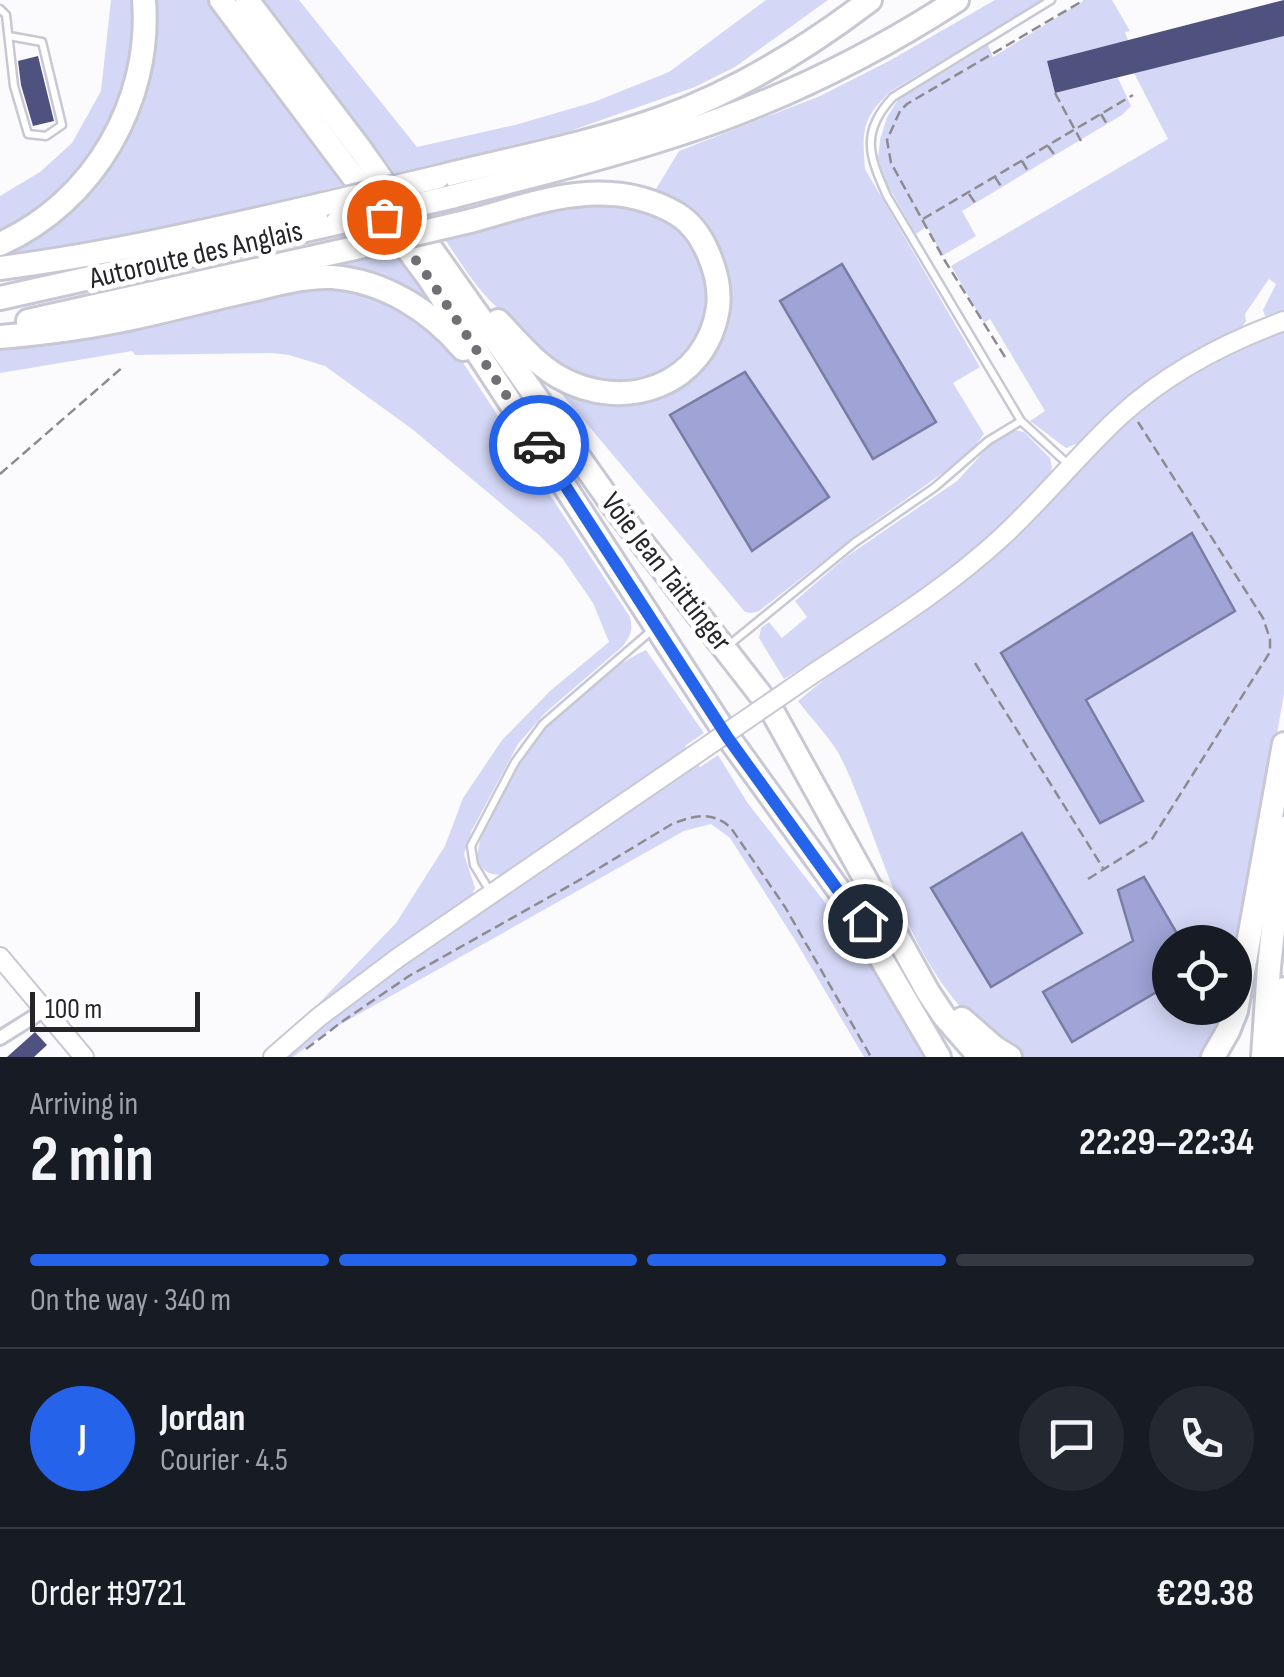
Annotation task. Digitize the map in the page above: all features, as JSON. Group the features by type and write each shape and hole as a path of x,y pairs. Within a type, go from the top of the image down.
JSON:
{"highway":[{"path":"0,244 50,213 78,188 105,154 126,116 140,72 146,25 144,0"},
{"name":"Voie Jean Taittinger","path":"221,0 429,278 728,738 850,907"},
{"name":"Voie Jean Taittinger","path":"247,0 450,273 612,504 770,707 901,943"},
{"name":"Autoroute des Anglais","path":"0,298 330,213 438,177 663,118 728,89 797,51 870,0"},
{"name":"Autoroute des Anglais","path":"0,268 330,213 451,198 611,155 774,97 869,52 957,0"},
{"path":"0,327 567,196 608,193 634,196 680,215 709,253 717,278 718,306 708,338 693,362 668,382 643,392 610,394 581,387 556,375 515,340 464,281 450,273"},
{"path":"0,337 133,318 294,280 331,277 370,284 419,308 448,332 482,375 515,407"},
{"path":"1213,1057 1236,1011 1284,744"},
{"path":"1263,1057 1284,828"},
{"path":"850,907 938,1057"},
{"path":"850,907 879,936 954,1057"},
{"path":"901,943 944,1016 980,1057"},
{"path":"901,943 967,1025 1010,1057"},
{"path":"1280,1057 1284,989"}],"street":[{"path":"273,1057 352,991 966,568 1002,537 1129,408 1170,376 1232,342 1284,321"},
{"path":"0,957 46,1009 73,1053"},
{"path":"0,1038 46,1009"}],"lane":[{"path":"1052,0 893,97 878,113 870,136 871,162 1020,421 1070,467"},
{"path":"0,9 6,15 8,36 14,86 28,134 46,136 62,125 42,42 8,36"},
{"path":"725,648 854,542 935,487 988,441 1020,421"},
{"path":"492,894 474,866 471,846 515,762 542,724 656,627"}],"path":[{"path":"1005,357 945,261 891,163 887,140 907,104 1084,0"},
{"path":"1055,93 1081,142"},
{"path":"922,220 1133,95"},
{"path":"1101,114 1108,126"},
{"path":"1048,145 1056,157"},
{"path":"1022,161 1028,173"},
{"path":"994,177 1002,188"},
{"path":"968,193 976,204"},
{"path":"0,474 124,366"},
{"path":"1088,879 1152,839 1270,652 1263,618 1129,408"},
{"path":"975,664 1104,869"},
{"path":"296,1057 351,1014 410,976 672,824 711,815 731,828 785,907 871,1057"}],"shaded area":[{"path":"111,0 136,0 137,43 111,128 61,196 0,237 0,196 40,172 72,143 101,91"},
{"path":"150,0 208,0 347,184 158,230 0,257 0,252 106,165"},
{"path":"263,0 299,0 417,147 594,102 669,72 766,0 828,0 735,67 695,87 570,131 395,173"},
{"path":"995,0 1043,0 891,91 869,117 864,144 865,169 980,367 953,383 984,434 968,455 759,611 745,612 555,386 599,401 626,404 657,391 708,353 717,252 642,193 656,189 679,151 820,96"},
{"path":"1085,0 1112,0 1130,31 1125,32 1128,40 1047,61 1055,93 1118,78 1131,106 962,211 976,236 942,256 927,226 916,234 887,184 878,158 887,117 898,100 988,45 993,57"},
{"path":"1284,36 1284,311 1265,316 1263,310 1276,284 1269,279 1245,314 1246,321 1238,333 1086,440 1066,448 1030,421 1045,411 990,319 984,323 951,266 1168,139 1134,73"},
{"path":"598,203 635,206 657,213 689,237 705,268 707,302 698,334 678,361 649,379 614,385 561,365 488,299 443,237"},
{"path":"394,249 439,314 375,281 249,282"},
{"path":"340,287 390,300 427,320 460,358 630,617 631,629 623,646 545,713 518,744 472,830 464,854 475,888 470,899 342,988 295,1028 396,923 445,846 463,798 502,740 550,691 609,642 593,603 562,558 540,536 412,429 325,366 271,353 135,355 132,351 0,373 0,344 311,288"},
{"path":"1284,330 1284,694 1244,925 1152,925 1152,1025 1219,1025 1201,1057 1024,1057 986,1032 955,1001 930,965 892,886 843,762 798,701 1123,422 1181,378 1232,349"},
{"path":"1015,430 1024,432 1050,458 1052,468 1047,483 977,551 892,613 784,679 759,638 761,628 769,622 782,638 807,617 795,601 846,557 957,481 990,445"},
{"path":"646,650 704,733 685,746 687,750 506,875 482,868 478,858 482,835 518,759 576,697"},
{"path":"718,755 747,802 868,958 928,1057 864,1057 730,838 711,824 684,831 287,1057 296,1044 380,979 696,763 700,767"}],"water":[{"path":"842,264 936,422 873,459 780,301"},
{"path":"745,372 829,497 752,551 670,415"},
{"path":"1192,533 1235,611 1086,700 1143,801 1100,823 1001,653"},
{"path":"1022,833 1082,933 991,987 931,888"},
{"path":"1144,877 1172,925 1152,925 1152,995 1072,1042 1043,992 1133,941 1118,890"}],"building":[{"path":"1284,0 1284,36 1055,93 1047,61"},
{"path":"38,56 54,121 33,126 18,61"},
{"path":"35,1032 47,1045 34,1057 7,1057"}],"way so far":[{"path":"384,217 539,445"}],"route":[{"path":"539,445 728,738 850,907 865,921"}]}
